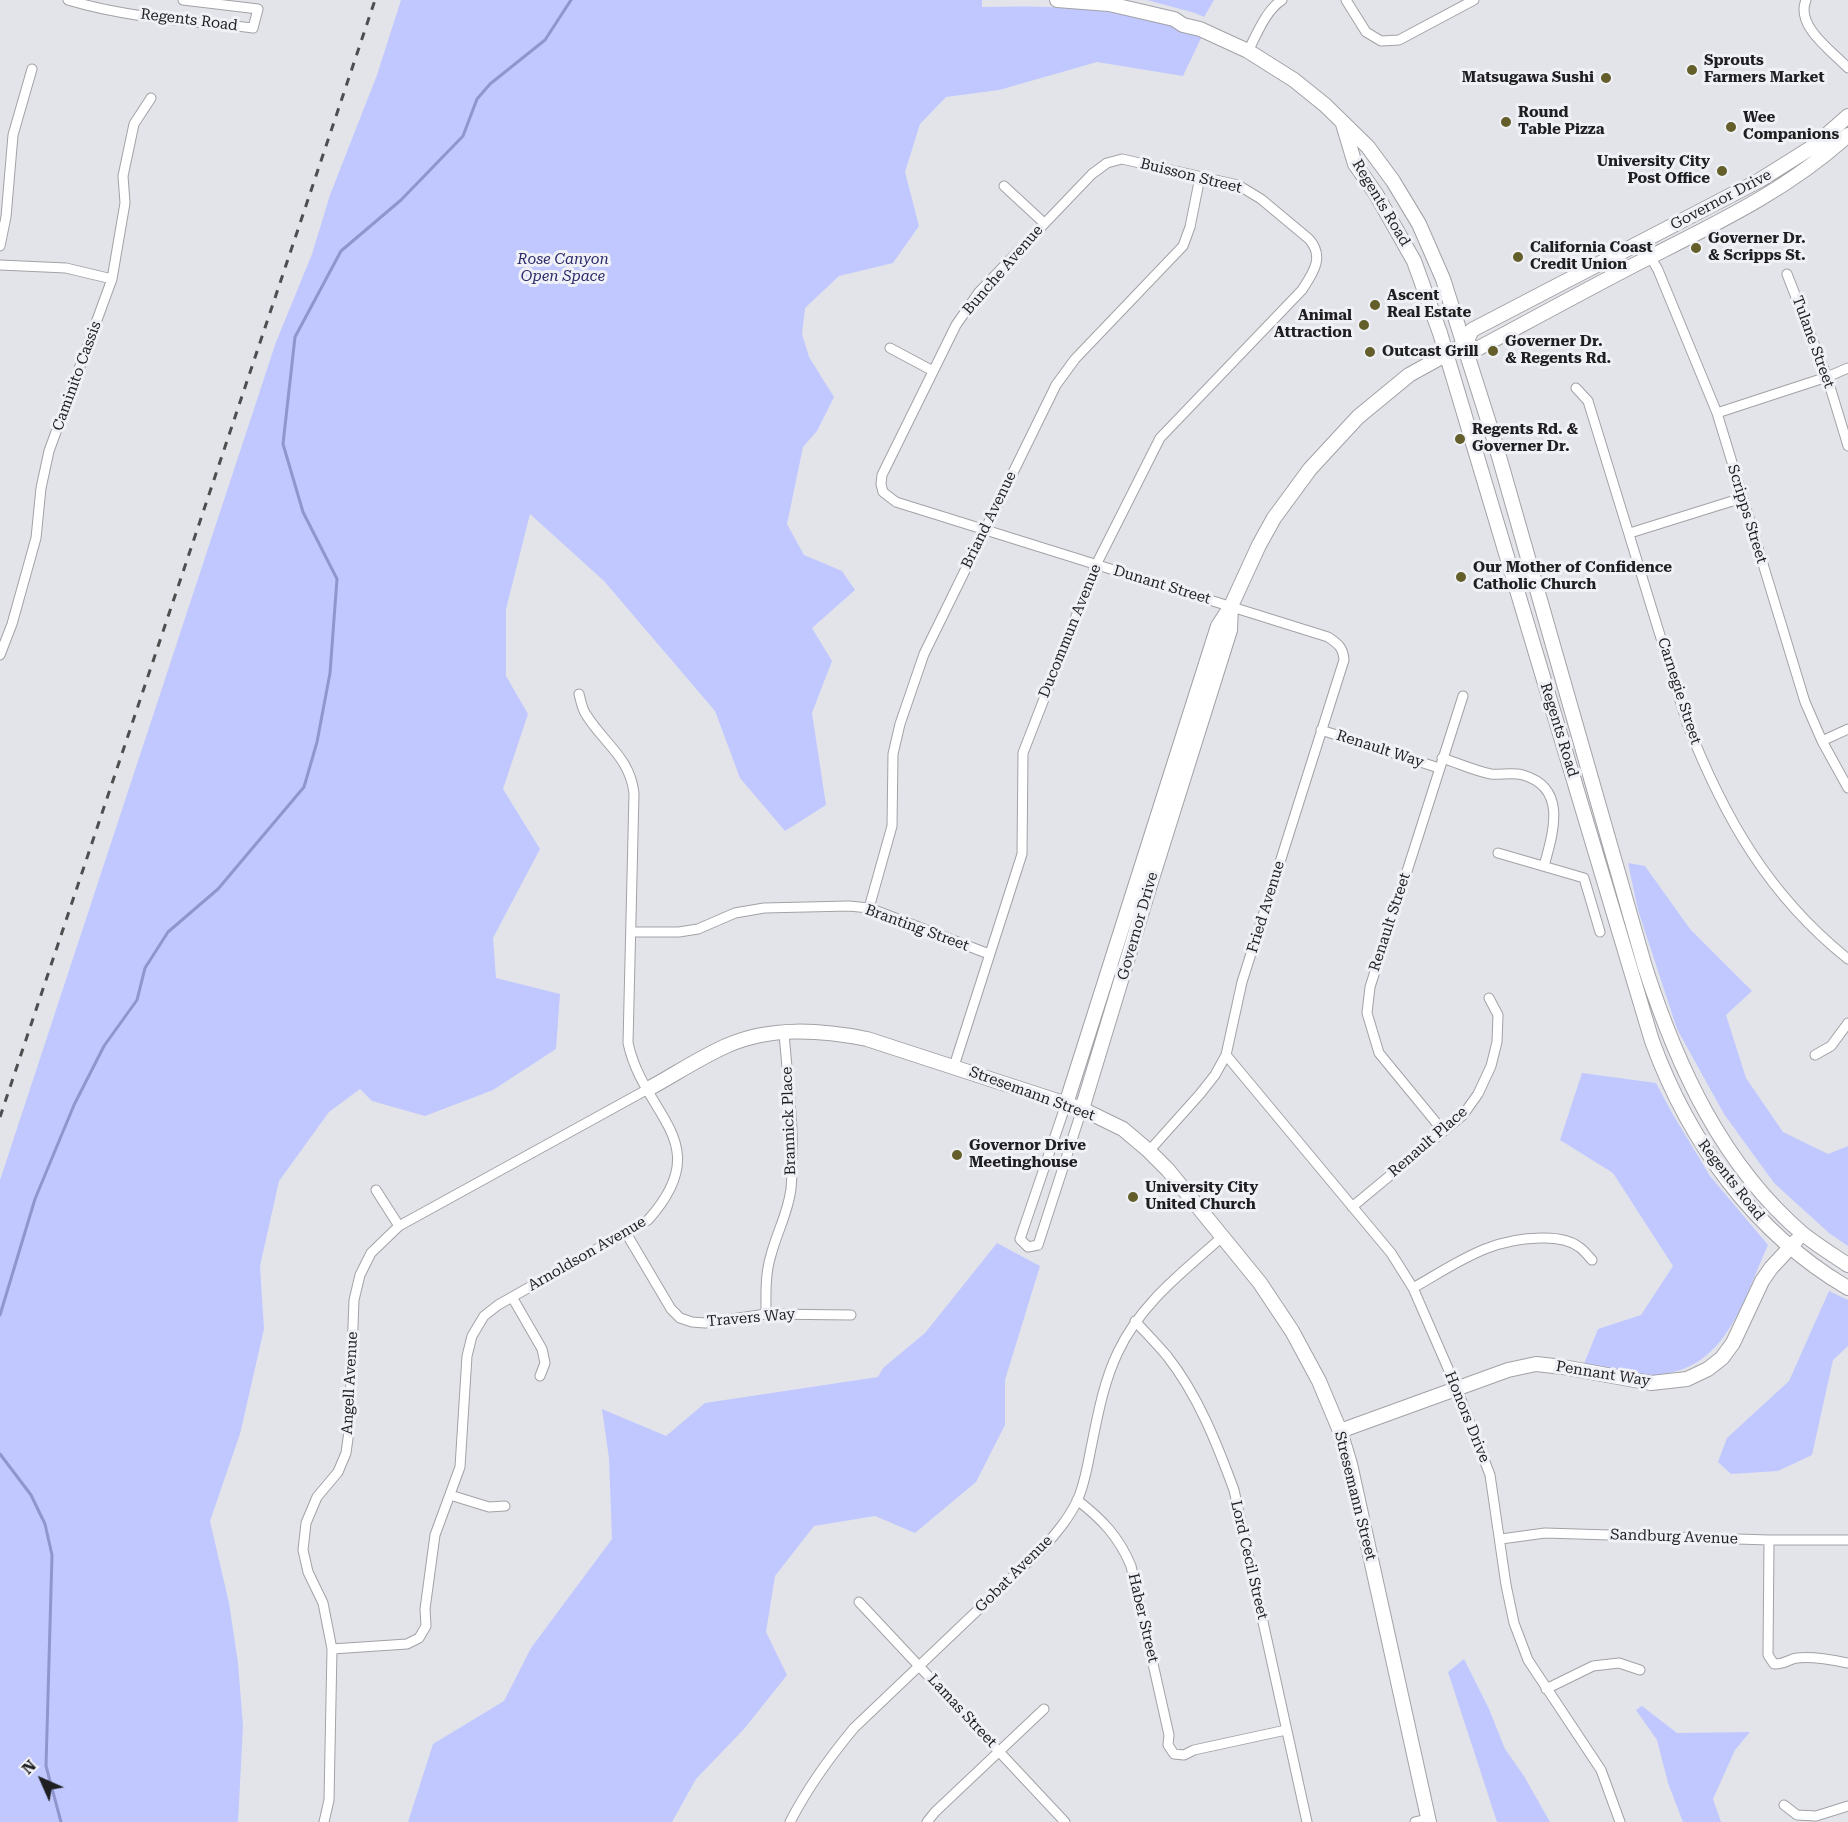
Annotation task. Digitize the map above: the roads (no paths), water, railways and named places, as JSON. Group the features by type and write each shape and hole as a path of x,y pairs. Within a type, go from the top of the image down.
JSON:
{"street":[{"name":"Regents Road","path":"68,0 87,6 134,14 253,28 258,9 183,0"},
{"name":"Regents Road","path":"1057,0 1109,4 1174,19 1184,26 1200,29 1248,51 1294,80 1325,105 1368,147 1393,181 1419,224 1443,279 1465,344 1645,966 1663,1021 1696,1094 1722,1140 1766,1197 1803,1233 1848,1265"},
{"path":"1248,51 1261,26 1276,4 1282,0"},
{"path":"1346,0 1366,32 1381,41 1399,40 1474,0"},
{"path":"1804,3 1804,16 1810,28 1848,68"},
{"path":"0,246 6,217 13,135 32,69"},
{"name":"Caminito Cassis","path":"0,655 12,624 36,538 41,488 49,451 112,279 125,203 123,176 134,124 151,98"},
{"name":"Governor Drive","path":"1231,606 1230,630 1082,1109 1038,1245 1028,1246 1020,1239 1066,1104 1218,626 1231,606 1258,545 1274,518 1332,443 1366,410 1408,375 1465,344 1472,330 1768,175 1814,146 1848,116"},
{"name":"Regents Road","path":"1343,124 1354,164 1380,199 1414,261 1446,354 1659,1059 1687,1120 1703,1147 1735,1190 1790,1248 1848,1288"},
{"name":"Governor Drive","path":"1465,344 1477,349 1768,195 1848,135"},
{"name":"Buisson Street","path":"1107,163 1122,159 1238,185 1261,199 1309,239 1316,246 1317,258"},
{"name":"Bunche Avenue","path":"884,492 881,484 882,475 956,325 980,292 1044,223 1092,174 1107,163"},
{"name":"Briand Avenue","path":"869,908 892,826 893,754 900,724 924,654 1056,385 1075,359 1183,246 1190,227 1200,177"},
{"path":"1004,186 1044,223"},
{"name":"Scripps Street","path":"1642,242 1658,270 1717,413 1805,702 1822,741 1848,788"},
{"name":"Ducommun Avenue","path":"954,1066 1022,854 1023,753 1096,564 1160,438 1302,290 1313,272 1317,258"},
{"path":"0,265 66,268 112,279"},
{"name":"Tulane Street","path":"1787,274 1827,377 1848,446"},
{"path":"890,348 933,371"},
{"path":"1717,413 1848,368"},
{"name":"Carnegie Street","path":"1576,388 1588,400 1688,723 1707,773 1727,813 1752,854 1787,901 1848,959"},
{"name":"Dunant Street","path":"884,492 897,502 1328,637 1339,644"},
{"path":"1630,533 1742,498"},
{"name":"Fried Avenue","path":"1149,1151 1200,1094 1215,1075 1226,1055 1242,982 1344,660 1339,644"},
{"name":"Arnoldson Avenue","path":"332,1648 407,1644 419,1638 426,1626 435,1535 460,1467 467,1356 472,1336 484,1316 498,1305 648,1220 662,1205 671,1190 676,1173 675,1138 631,1057 628,1043 632,932 634,793 632,777 585,714 579,694"},
{"name":"Renault Street","path":"1443,1131 1379,1053 1366,1013 1370,987 1463,696"},
{"path":"1822,741 1848,729"},
{"name":"Renault Way","path":"1321,730 1439,768"},
{"name":"Renault Way","path":"1442,758 1491,774 1524,775 1538,782 1550,797 1555,810 1555,827 1544,866"},
{"path":"1498,853 1584,878 1600,932"},
{"name":"Branting Street","path":"632,932 679,932 698,929 735,913 764,908 849,906 869,908 989,954"},
{"name":"Renault Place","path":"1352,1206 1463,1115 1473,1101 1491,1066 1497,1042 1498,1015 1489,998"},
{"path":"1815,1055 1831,1046 1848,1023"},
{"name":"Stresemann Street","path":"648,1089 726,1046 757,1036 808,1030 867,1039 1082,1109 1123,1129 1149,1151 1168,1170 1260,1283 1292,1331 1319,1381 1340,1431 1350,1464 1424,1821"},
{"name":"Brannick Place","path":"766,1314 766,1275 787,1211 791,1189 793,1152 784,1033"},
{"name":"Honors Drive","path":"1226,1055 1391,1254 1413,1288 1457,1389 1490,1474 1506,1585 1514,1623 1528,1660 1600,1770 1620,1822"},
{"name":"Angell Avenue","path":"324,1822 329,1800 332,1648 323,1603 308,1572 303,1550 306,1523 317,1497 338,1472 345,1452 349,1431 354,1300 360,1275 372,1252 399,1226 648,1089"},
{"path":"376,1190 399,1226"},
{"name":"Travers Way","path":"626,1233 671,1308 680,1318 692,1323 766,1314 851,1315"},
{"name":"Pennant Way","path":"1340,1431 1508,1370 1536,1364 1651,1383 1687,1378 1707,1369 1722,1358 1733,1343 1762,1281 1803,1233"},
{"name":"Gobat Avenue","path":"790,1822 828,1759 854,1728 1045,1546 1063,1524 1077,1500 1084,1480 1105,1385 1118,1351 1136,1321 1161,1291 1222,1237"},
{"path":"1413,1288 1478,1251 1505,1241 1530,1237 1555,1238 1578,1245 1592,1260"},
{"path":"512,1297 542,1349 545,1363 540,1376"},
{"name":"Lord Cecil Street","path":"1136,1321 1168,1357 1194,1398 1214,1437 1226,1469 1236,1501 1307,1822"},
{"path":"450,1495 489,1507 505,1506"},
{"name":"Haber Street","path":"1077,1500 1098,1516 1123,1546 1131,1566 1169,1735 1168,1745 1174,1754 1184,1755 1194,1750 1286,1730"},
{"name":"Sandburg Avenue","path":"1500,1539 1545,1533 1769,1540 1848,1540"},
{"path":"1769,1540 1768,1655 1774,1664 1785,1664 1796,1658 1832,1659 1848,1663"},
{"name":"Lamas Street","path":"859,1602 1065,1822"},
{"path":"1546,1689 1593,1666 1619,1663 1640,1670"},
{"path":"927,1822 1044,1708"},
{"path":"1784,1805 1797,1815 1816,1816 1848,1806"}],"waterway":[{"path":"0,1315 35,1199 74,1105 104,1046 137,1000 145,968 168,932 218,889 304,787 317,742 330,673 337,579 303,512 283,444 295,337 341,251 401,200 463,136 477,99 490,84 545,40 571,0"},
{"path":"0,1454 31,1495 45,1524 52,1555 46,1766 61,1822"}],"railway":[{"path":"0,1117 375,0"}],"place":[{"name":"Sprouts Farmers Market","path":"1692,70"},
{"name":"Matsugawa Sushi","path":"1606,78"},
{"name":"Round Table Pizza","path":"1506,122"},
{"name":"Wee Companions","path":"1731,127"},
{"name":"University City Post Office","path":"1722,171"},
{"name":"Governer Dr. & Scripps St.","path":"1696,248"},
{"name":"California Coast Credit Union","path":"1518,257"},
{"name":"Ascent Real Estate","path":"1375,305"},
{"name":"Animal Attraction","path":"1364,325"},
{"name":"Governer Dr. & Regents Rd.","path":"1493,351"},
{"name":"Outcast Grill","path":"1370,352"},
{"name":"Regents Rd. & Governer Dr.","path":"1460,439"},
{"name":"Our Mother of Confidence Catholic Church","path":"1461,577"},
{"name":"Governor Drive Meetinghouse","path":"957,1155"},
{"name":"University City United Church","path":"1133,1197"}],"park label":[{"name":"Rose Canyon Open Space","path":"563,268"}]}
